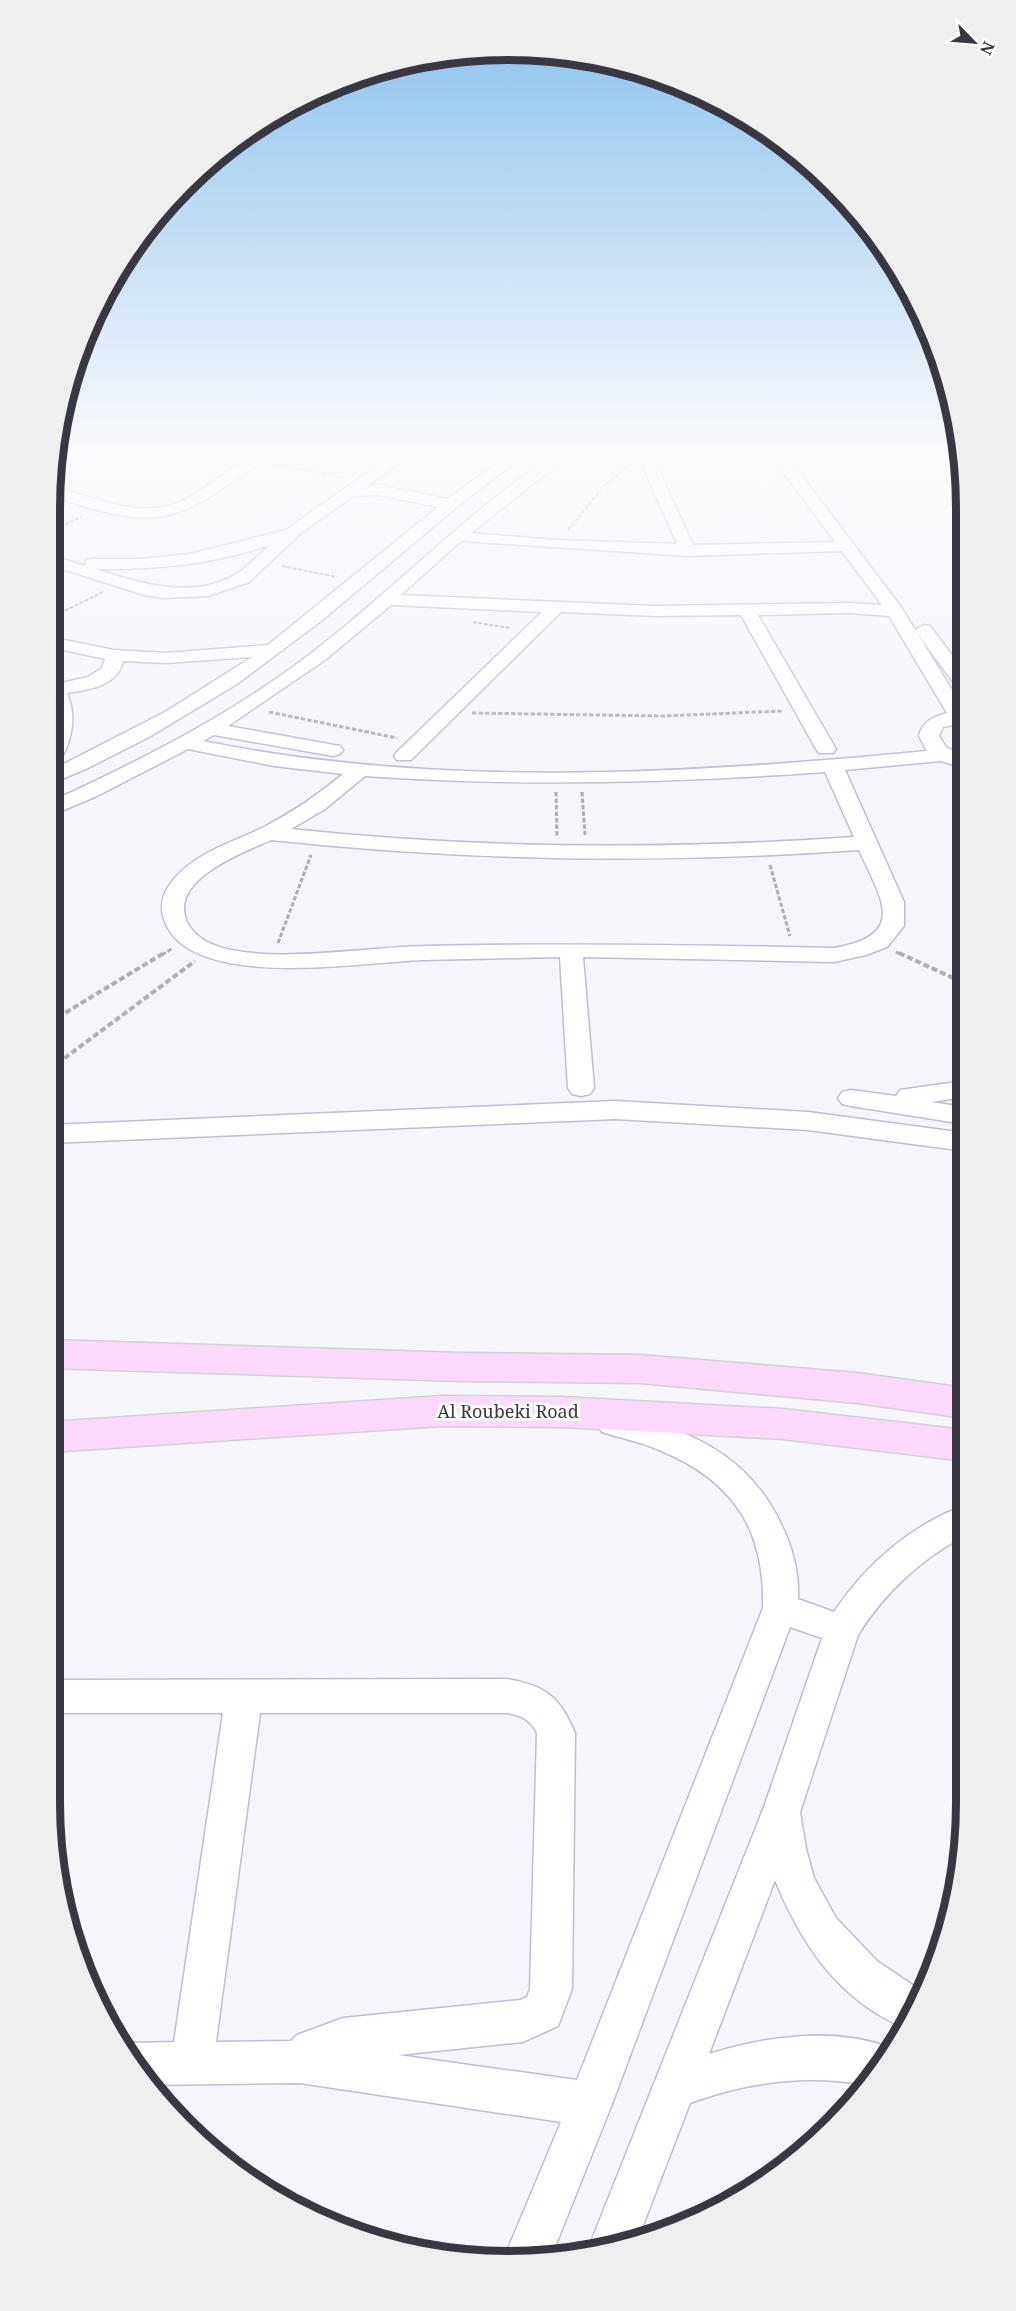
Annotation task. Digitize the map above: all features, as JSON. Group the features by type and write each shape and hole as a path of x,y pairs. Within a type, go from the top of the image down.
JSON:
{"main road":[{"path":"60,1354 460,1367 640,1369 857,1388 956,1402"},
{"name":"Al Roubeki Road","path":"60,1436 442,1411 562,1412 783,1424 956,1445"}],"street":[{"path":"61,563 121,583 164,593 208,591 243,578 259,563"},
{"path":"95,563 120,565 160,563"},
{"path":"60,773 149,729 223,684 273,649 380,563"},
{"path":"60,805 185,743 245,707 321,655 427,563"},
{"path":"859,563 895,611 956,709"},
{"path":"873,563 956,673"},
{"path":"403,585 462,595 678,603 825,602 865,596 879,590"},
{"path":"386,600 556,608 748,612 850,608 895,611"},
{"path":"411,749 556,608"},
{"path":"360,770 312,807 269,833 211,860 188,877 172,898 172,920 186,939 208,952 238,959 272,961 422,953 571,950 834,955 858,951 876,944 891,932 897,917 830,758 748,612"},
{"path":"60,644 114,655 166,658 220,656 273,649"},
{"path":"60,685 82,685 103,677 112,670 116,663 114,655"},
{"path":"60,706 64,718 60,737"},
{"path":"956,718 935,724 928,731 927,738 932,747 943,755 956,760"},
{"path":"212,728 302,746 620,759 943,755"},
{"path":"185,743 283,762 360,770 582,777 720,773 830,758 927,738"},
{"path":"269,833 436,849 558,854 766,850 867,843"},
{"path":"571,950 581,1088"},
{"path":"851,1098 921,1095 956,1090"},
{"path":"851,1098 956,1114"},
{"path":"851,1098 852,1126"},
{"path":"60,1134 616,1110 744,1116 852,1126 956,1141"},
{"path":"530,2250 590,2104 780,1608 781,1573 773,1540 758,1508 735,1481 707,1458 675,1440 639,1429 562,1412"},
{"path":"616,2238 783,1807 842,1630 880,1578 929,1538 956,1524"},
{"path":"780,1608 842,1630"},
{"path":"60,1696 524,1698 539,1706 551,1718 556,1733 551,1989 543,2011 523,2021 343,2039 312,2050 300,2062"},
{"path":"192,2064 244,1696"},
{"path":"783,1807 784,1847 795,1888 816,1927 846,1964 883,1994 907,2007"},
{"path":"675,2087 718,2070 764,2061 811,2057 872,2064"},
{"path":"144,2064 300,2062 590,2104"}],"path":[{"path":"264,563 358,581"},
{"path":"60,613 121,583"},
{"path":"245,707 411,749"},
{"path":"448,712 663,716 804,710"},
{"path":"556,777 558,854"},
{"path":"582,777 586,854"},
{"path":"272,961 318,838"},
{"path":"766,850 795,954"},
{"path":"60,1016 186,939"},
{"path":"876,944 956,979"},
{"path":"60,1062 208,952"}]}
